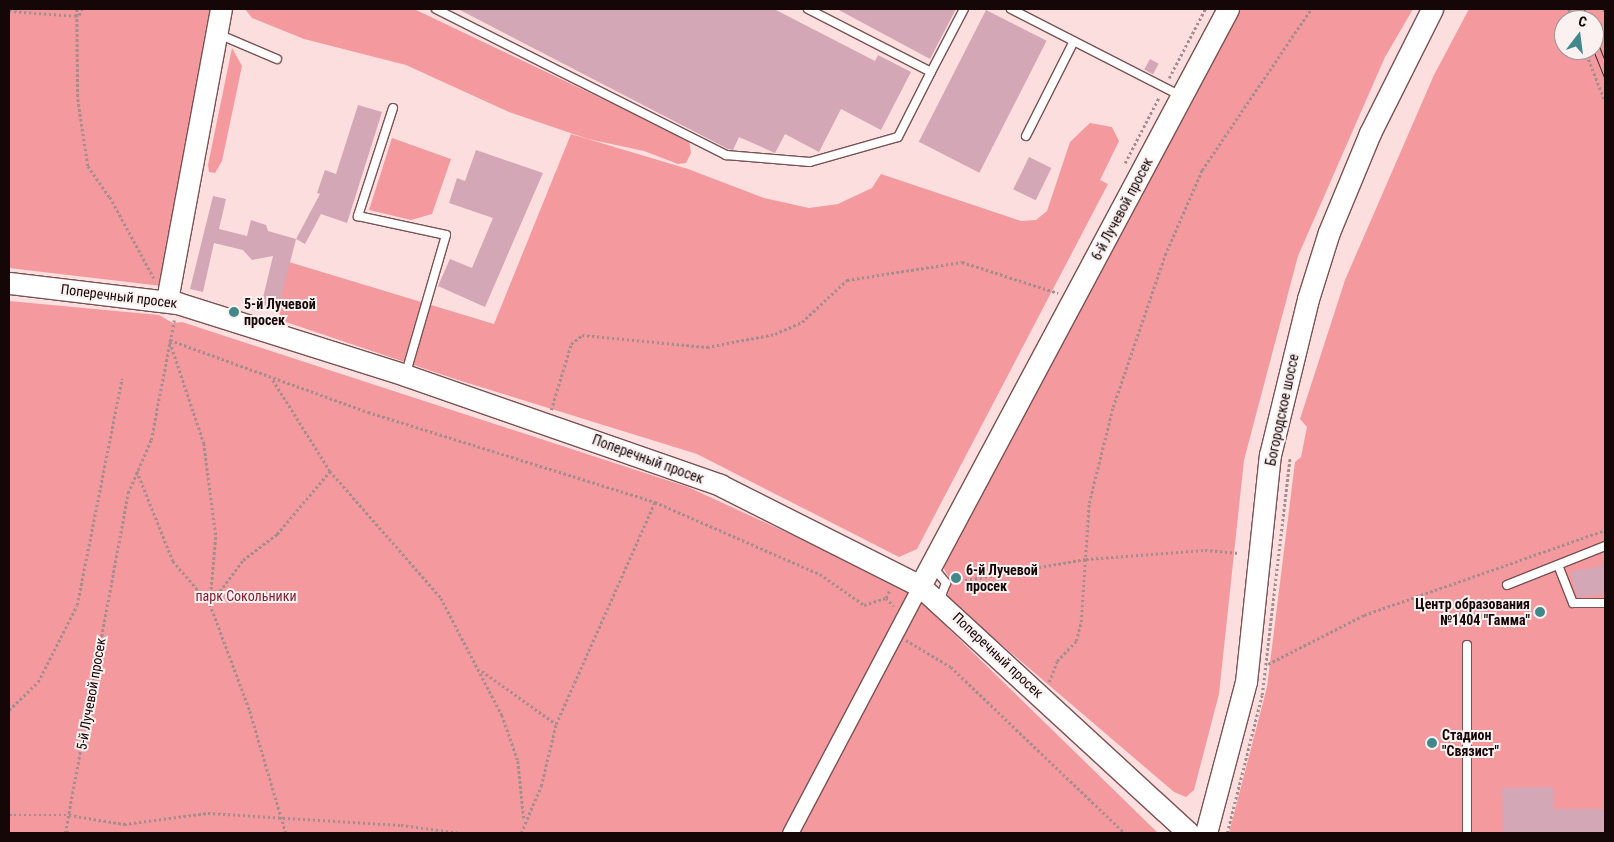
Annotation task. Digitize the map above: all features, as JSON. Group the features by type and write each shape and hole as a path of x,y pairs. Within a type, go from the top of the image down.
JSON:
{"street":[{"path":"163,294 221,9"},
{"name":"6-й Лучевой просек","path":"790,833 1228,9"},
{"name":"Богородское шоссе","path":"1206,833 1246,682 1269,464 1301,326 1329,232 1366,142 1432,9"},
{"name":"Поперечный просек","path":"9,283 163,294 677,467 920,586 939,600 1189,833"}],"lane":[{"path":"436,9 726,155 810,162 898,137 964,9"},
{"path":"808,9 931,72"},
{"path":"1011,9 1182,97"},
{"path":"216,34 277,59"},
{"path":"1026,136 1074,40"},
{"path":"393,108 358,216 446,235 405,375"},
{"path":"1507,585 1605,546"},
{"path":"1558,565 1573,603 1605,603"},
{"path":"931,566 940,570 946,582 939,600"},
{"path":"1467,646 1468,833"}],"path":[{"path":"77,9 79,16 78,99 88,166 110,197 163,294"},
{"path":"79,16 82,9"},
{"path":"1047,685 1057,661 1076,641 1086,558 1090,503 1113,407 1165,255 1202,170 1311,9"},
{"path":"1604,9 1605,13"},
{"path":"9,11 79,16"},
{"path":"1589,60 1605,100"},
{"path":"551,410 571,344 582,336 707,347 775,334 802,322 847,280 962,262 1058,293"},
{"name":"5-й Лучевой просек","path":"65,832 128,493 151,440 173,323"},
{"path":"170,340 272,379 656,502 820,574 864,605 886,598 894,606"},
{"path":"170,340 204,443 216,537 210,604"},
{"path":"9,710 38,682 77,605 122,378"},
{"path":"272,379 330,471 441,598 481,670 518,761 524,819"},
{"path":"137,471 174,562 210,604 250,711 286,833"},
{"path":"210,604 243,560 276,534 330,471"},
{"path":"9,815 68,815 124,824 208,813 284,821 401,825 461,833 521,833 524,819 540,786 556,724 656,502"},
{"path":"1267,665 1364,616 1605,530"},
{"path":"955,582 1086,558 1206,550 1240,553"},
{"path":"895,634 951,667 1125,833"},
{"path":"481,670 556,724"},
{"path":"65,832 70,833"}],"green space":[{"path":"9,9 214,9 162,286 9,268"},
{"path":"245,9 414,9 689,140 691,153 686,163 678,164 644,151 588,139 509,112 406,65 304,39 252,18"},
{"path":"1237,9 1413,9 1385,57 1298,256 1244,460 1219,694 1194,790 1186,797 1174,792 947,598 951,582 943,567"},
{"path":"1469,9 1605,9 1605,833 1229,833 1267,687 1295,462 1301,457 1307,427 1300,419 1345,280 1434,75"},
{"path":"232,48 242,66 222,161 215,173 209,172 208,165"},
{"path":"1090,123 1112,127 1119,141 1100,180 1108,184 917,549 899,557 697,454 458,380 283,321 278,310 289,262 494,324 571,134 688,169 764,198 809,208 838,204 872,188 881,174 1021,221 1036,220 1047,211 1070,142"},
{"path":"392,138 451,159 432,214 411,220 369,210"},
{"name":"парк Сокольники","path":"9,301 159,315 173,323 182,322 688,487 888,579 915,596 1158,833 9,833"}],"building":[{"path":"458,9 774,9 875,61 878,55 911,72 881,130 841,109 819,152 785,134 775,153 739,137 733,150"},
{"path":"837,9 956,9 930,59"},
{"path":"986,10 1047,41 979,173 919,142"},
{"path":"1150,59 1159,64 1153,74 1144,69"},
{"path":"358,105 382,112 347,223 321,214 305,244 296,239 320,194 317,193 325,170 336,174"},
{"path":"476,150 543,173 485,307 438,286 450,259 472,268 493,218 449,203 457,178 465,181"},
{"path":"1029,157 1051,168 1036,200 1013,189"},
{"path":"213,196 226,199 219,229 247,236 251,220 266,225 268,231 296,239 278,310 261,306 273,256 252,260 243,250 214,243 203,292 190,289"},
{"path":"1605,565 1605,594 1578,597 1570,572"},
{"path":"1553,787 1554,809 1605,809 1605,833 1503,833 1502,788"}],"tram line":[{"path":"1597,60 1605,80"}],"place":[{"name":"5-й Лучевой просек","path":"234,312"},
{"name":"6-й Лучевой просек","path":"956,578"},
{"name":"Центр образования №1404 \"Гамма\"","path":"1540,612"},
{"name":"Стадион \"Связист\"","path":"1432,743"}]}
